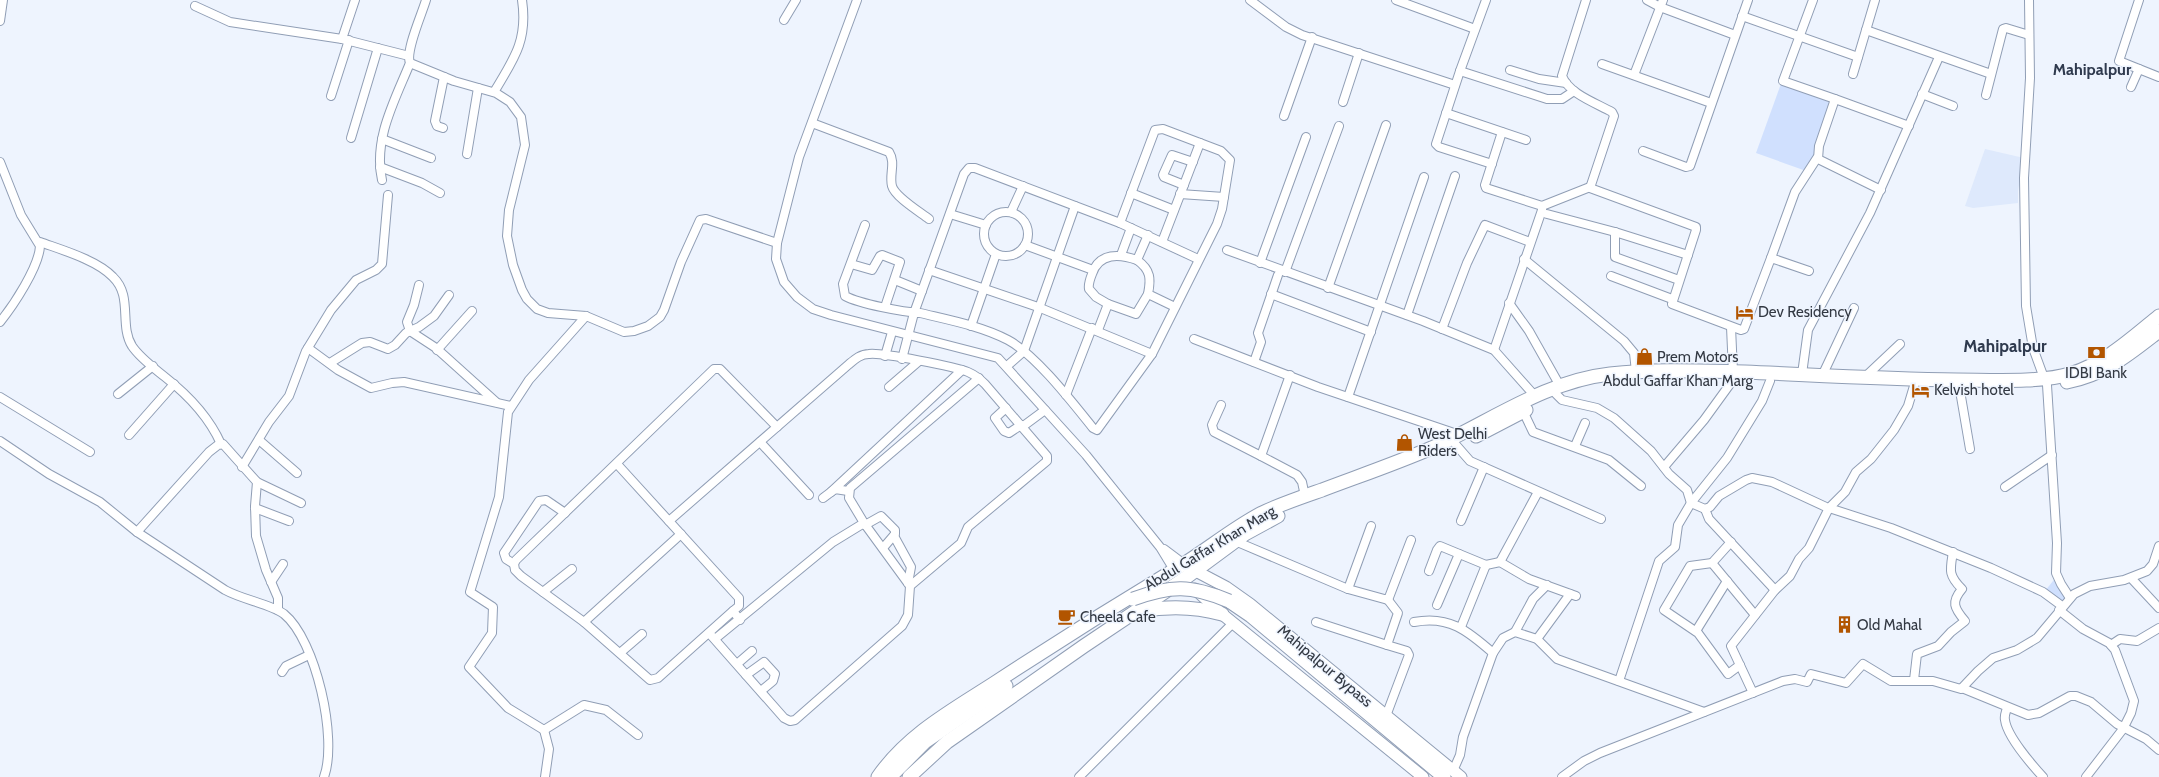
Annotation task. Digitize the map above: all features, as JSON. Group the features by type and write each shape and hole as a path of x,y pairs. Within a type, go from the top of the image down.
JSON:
{"main road":[{"name":"Abdul Gaffar Khan Marg","path":"878,777 887,764 910,740 937,720 1076,629 1184,571 1275,517 1405,468 1535,396 1608,380 1733,376 1802,374 1822,376 2046,381 2069,374 2096,362 2128,341 2159,316"},
{"name":"Abdul Gaffar Khan Marg","path":"909,777 947,742 1261,514 1305,496 1458,440 1523,411 1558,390 1595,376 1636,372 1733,376 1770,381 1914,386 2086,378 2103,371 2129,355 2159,331"},
{"path":"890,777 911,753 944,727 1158,590 1182,588 1206,591 1228,601 1251,616 1453,775"},
{"path":"1134,605 1201,608 1222,614"}],"street":[{"path":"0,21 3,0"},
{"path":"331,96 355,0"},
{"path":"382,180 379,154 382,138 410,60 426,0"},
{"path":"494,92 518,54 524,26 522,0"},
{"path":"784,20 796,0"},
{"path":"857,0 799,157 777,243 776,259 784,282 805,304 831,316 907,336 990,354 998,358 1007,366 1086,455 1160,546 1184,571"},
{"path":"1250,0 1286,27 1312,38 1455,85"},
{"path":"1396,0 1475,29"},
{"path":"1486,0 1455,85 1436,146 1492,164"},
{"path":"1586,0 1562,72 1566,82 1574,91 1614,114 1590,187"},
{"path":"1647,0 1661,4 1735,35"},
{"path":"1813,0 1784,81 1909,126"},
{"path":"1853,74 1875,0"},
{"path":"2029,0 2029,92 2024,178 2026,306 2033,348 2046,381 2057,542 2056,573 2070,598"},
{"path":"2140,0 2119,61 2159,77"},
{"path":"1643,151 1689,167 1746,1"},
{"path":"1634,75 1661,4"},
{"path":"195,6 230,22 346,39 378,48 410,60 444,77 503,96 516,108 521,117 524,132 523,158 513,190 507,225 510,253 527,299 537,309 548,313 586,316 628,332 648,326 660,317 695,230 702,218 777,243"},
{"path":"1742,16 1858,57"},
{"path":"1986,95 2004,28 2029,35"},
{"path":"1866,30 1991,74"},
{"path":"1284,116 1312,38"},
{"path":"351,138 378,48"},
{"path":"1343,102 1359,53"},
{"path":"1802,374 1808,330 1881,190 1939,56"},
{"path":"1602,64 1711,103"},
{"path":"2131,87 2139,69"},
{"path":"1510,70 1539,79 1566,82"},
{"path":"1460,71 1547,99 1562,99 1574,91"},
{"path":"443,128 437,126 435,121 444,77"},
{"path":"467,154 478,88"},
{"path":"1922,94 1953,106"},
{"path":"1502,132 1485,187 1542,206 1590,187 1696,227 1671,303 1741,330 1744,329 1795,192 1817,158 1835,100"},
{"path":"1446,113 1526,140"},
{"path":"812,123 889,152 892,160 892,181 895,192 929,219"},
{"path":"1328,288 1386,125"},
{"path":"1254,362 1261,342 1258,333 1271,294 1281,274 1339,126"},
{"path":"866,225 843,284 845,296 852,300 914,312 970,326 1008,340 1024,351 1066,395 1093,428 1097,430 1152,354 1198,259 1217,224 1230,169 1228,157 1221,151 1163,129 1155,130 1120,223"},
{"path":"1260,263 1306,137"},
{"path":"382,138 431,158"},
{"path":"1162,242 1200,143"},
{"path":"1184,185 1163,176 1171,156 1174,155 1193,162"},
{"path":"1817,158 1881,190"},
{"path":"0,162 21,215 40,242 97,266 108,272 118,281 126,307 130,340 138,352 174,384 207,419 221,444 238,459 242,467 257,482 301,503"},
{"path":"380,167 422,183 440,193"},
{"path":"902,359 914,312 964,174 969,168 975,168 1120,223 1198,259"},
{"path":"1407,315 1455,176"},
{"path":"1348,397 1424,177"},
{"path":"1011,212 1023,186"},
{"path":"1131,193 1174,210"},
{"path":"1180,194 1224,197"},
{"path":"242,467 290,396 308,348 332,310 356,280 376,270 382,264 388,195"},
{"path":"1007,366 1024,351 1038,307 1075,206"},
{"path":"1494,350 1542,210 1542,206"},
{"path":"1011,212 1018,215 1027,227 1028,234 1025,245 1017,253 1011,256 996,254 991,250 985,238 986,225 999,213 1011,212"},
{"path":"950,214 986,225"},
{"path":"1547,214 1615,232 1688,255"},
{"path":"1442,329 1467,263 1485,225 1530,242"},
{"path":"1121,255 1131,228"},
{"path":"1615,232 1614,257 1679,280"},
{"path":"1137,260 1148,235"},
{"path":"0,322 32,270 40,250 40,242"},
{"path":"1025,245 1093,270"},
{"path":"1227,250 1260,263 1281,274 1328,288 1407,315 1494,350 1535,396"},
{"path":"970,326 996,254"},
{"path":"851,264 871,270 874,269 881,255 899,261 900,264 885,307"},
{"path":"1121,255 1137,260 1146,267 1149,273 1148,294 1136,314 1108,304 1096,297 1089,289 1093,270 1102,259 1110,256 1121,255"},
{"path":"1771,258 1809,271"},
{"path":"1524,259 1624,342 1634,353 1636,372"},
{"path":"929,270 1038,307 1095,329 1152,354"},
{"path":"1611,276 1672,299"},
{"path":"895,280 922,291"},
{"path":"419,284 414,304 407,318 407,327 410,331 437,350 496,403"},
{"path":"1148,294 1175,307"},
{"path":"1271,294 1371,332"},
{"path":"330,363 362,343 375,343 388,349 392,347 410,331 434,316 449,295"},
{"path":"1509,303 1529,332 1558,390 1557,398 1566,402 1603,410 1647,446 1664,467 1687,490 1691,503 1705,509 1709,519 1775,590"},
{"path":"1066,395 1095,329 1108,304"},
{"path":"1822,376 1854,308"},
{"path":"437,350 472,311"},
{"path":"544,777 549,749 544,730 508,708 469,667 492,633 493,607 470,592 498,497 506,440 506,421 511,406 529,380 586,316"},
{"path":"1664,467 1704,420 1733,376 1731,327"},
{"path":"885,356 892,332"},
{"path":"1194,339 1458,440 1470,461 1601,519"},
{"path":"1865,377 1900,344"},
{"path":"308,348 371,388 392,382 404,382 511,406"},
{"path":"669,521 862,355 871,353 962,370 979,378 1047,456 1047,461 968,527 961,543 909,584"},
{"path":"889,386 918,362"},
{"path":"118,394 153,366"},
{"path":"712,636 784,718 790,722 795,720 902,626 908,615 911,567 894,536 894,530 884,517 879,517 833,542 740,620 712,636 658,678 653,680 647,678 584,622 521,576 515,570 514,564 516,560 714,369 720,369 777,427"},
{"path":"824,498 962,370"},
{"path":"1262,456 1290,375"},
{"path":"909,584 865,524 849,498 848,491 979,378"},
{"path":"1618,681 1659,561 1675,547 1678,525 1691,503 1727,458 1762,401 1770,381"},
{"path":"129,435 174,384"},
{"path":"1958,385 1970,449"},
{"path":"1753,693 1731,646 1775,590 1790,576 1799,558 1809,548 1829,508 1845,492 1856,472 1871,459 1894,430 1908,406 1914,386"},
{"path":"0,396 90,452"},
{"path":"1221,405 1212,425 1214,432 1297,475 1302,482 1305,496"},
{"path":"1006,408 995,418 1004,432 1009,433 1045,410"},
{"path":"1523,411 1533,432 1575,446 1613,462 1641,486"},
{"path":"1575,446 1585,423"},
{"path":"259,440 298,472"},
{"path":"0,441 49,474 100,502 137,532 238,597 278,610 292,622 309,655 319,684 329,736 329,755 324,777"},
{"path":"760,442 809,495"},
{"path":"137,532 209,452 221,444"},
{"path":"2005,487 2052,455"},
{"path":"616,464 739,598 739,606 712,636"},
{"path":"1461,521 1484,468"},
{"path":"1705,509 1710,507 1719,496 1737,484 1752,478 1779,484 1829,508 1891,528 1953,552 2043,592 2083,629 2111,645 2120,661 2134,701 2131,713 2123,728 2086,777"},
{"path":"257,482 255,508 259,551 278,598 278,610"},
{"path":"831,492 838,489 848,491"},
{"path":"1500,562 1538,492"},
{"path":"514,564 506,558 504,553 540,501 546,500 566,513"},
{"path":"255,508 289,520"},
{"path":"1348,589 1371,526"},
{"path":"584,622 681,534"},
{"path":"883,548 894,536"},
{"path":"1388,600 1411,540"},
{"path":"1235,541 1348,589 1388,600 1398,613 1387,645"},
{"path":"1731,542 1712,563 1690,566 1664,610 1696,631 1728,674 1740,665"},
{"path":"1962,688 1993,658 2018,650 2037,638 2060,608 2070,598 2090,586 2131,578 2151,568 2159,546"},
{"path":"1429,571 1439,547 1486,565 1500,562 1529,579 1573,595 1537,639"},
{"path":"1914,680 1917,654 1938,646 1951,632 1965,621 1955,609 1954,602 1962,589 1950,571 1953,552"},
{"path":"1437,605 1459,554"},
{"path":"1712,563 1755,615"},
{"path":"271,582 283,564"},
{"path":"1461,627 1486,565"},
{"path":"543,592 572,569"},
{"name":"Mahipalpur Bypass","path":"1184,571 1222,614 1423,777"},
{"name":"Mahipalpur Bypass","path":"1184,571 1226,587 1250,604 1386,716 1453,775"},
{"path":"2131,578 2159,608"},
{"path":"1696,631 1727,582"},
{"path":"1453,775 1460,755 1463,737 1493,653 1502,638 1515,632 1533,599 1547,586"},
{"path":"733,611 740,620"},
{"path":"1414,622 1434,620 1461,627 1493,653"},
{"path":"1316,622 1407,651 1409,655 1386,716"},
{"path":"1078,777 1233,623"},
{"path":"2111,645 2120,639 2137,641 2159,628"},
{"path":"1515,632 1537,639 1557,659 1704,712"},
{"path":"620,653 642,634"},
{"path":"737,664 752,651"},
{"path":"282,672 286,666 309,655"},
{"path":"746,674 761,662 764,662 775,677 761,691"},
{"path":"1562,777 1584,761 1600,753 1791,679 1807,682 1812,674 1846,683 1861,664 1891,681 1936,681 1955,689 1962,688 2007,708 2032,715 2050,709 2074,695 2091,702 2123,728 2158,746"},
{"path":"544,730 584,705 606,710 638,735"},
{"path":"2007,708 2005,717 2008,728 2030,762 2043,777"}],"shaded area":[{"path":"1782,81 1835,100 1809,172 1756,153"},
{"path":"1985,149 2024,158 2018,191 2018,203 1973,208 1965,206"},
{"path":"2057,576 2073,594 2062,605 2045,591"}],"place":[{"name":"Dev Residency","path":"1745,312"},
{"name":"IDBI Bank","path":"2096,352"},
{"name":"Prem Motors","path":"1644,357"},
{"name":"Kelvish hotel","path":"1921,390"},
{"name":"West Delhi Riders","path":"1405,443"},
{"name":"Cheela Cafe","path":"1067,617"},
{"name":"Old Mahal","path":"1844,625"}],"district":[{"name":"Mahipalpur","path":"2092,69"},
{"name":"Mahipalpur","path":"2005,346"}]}
